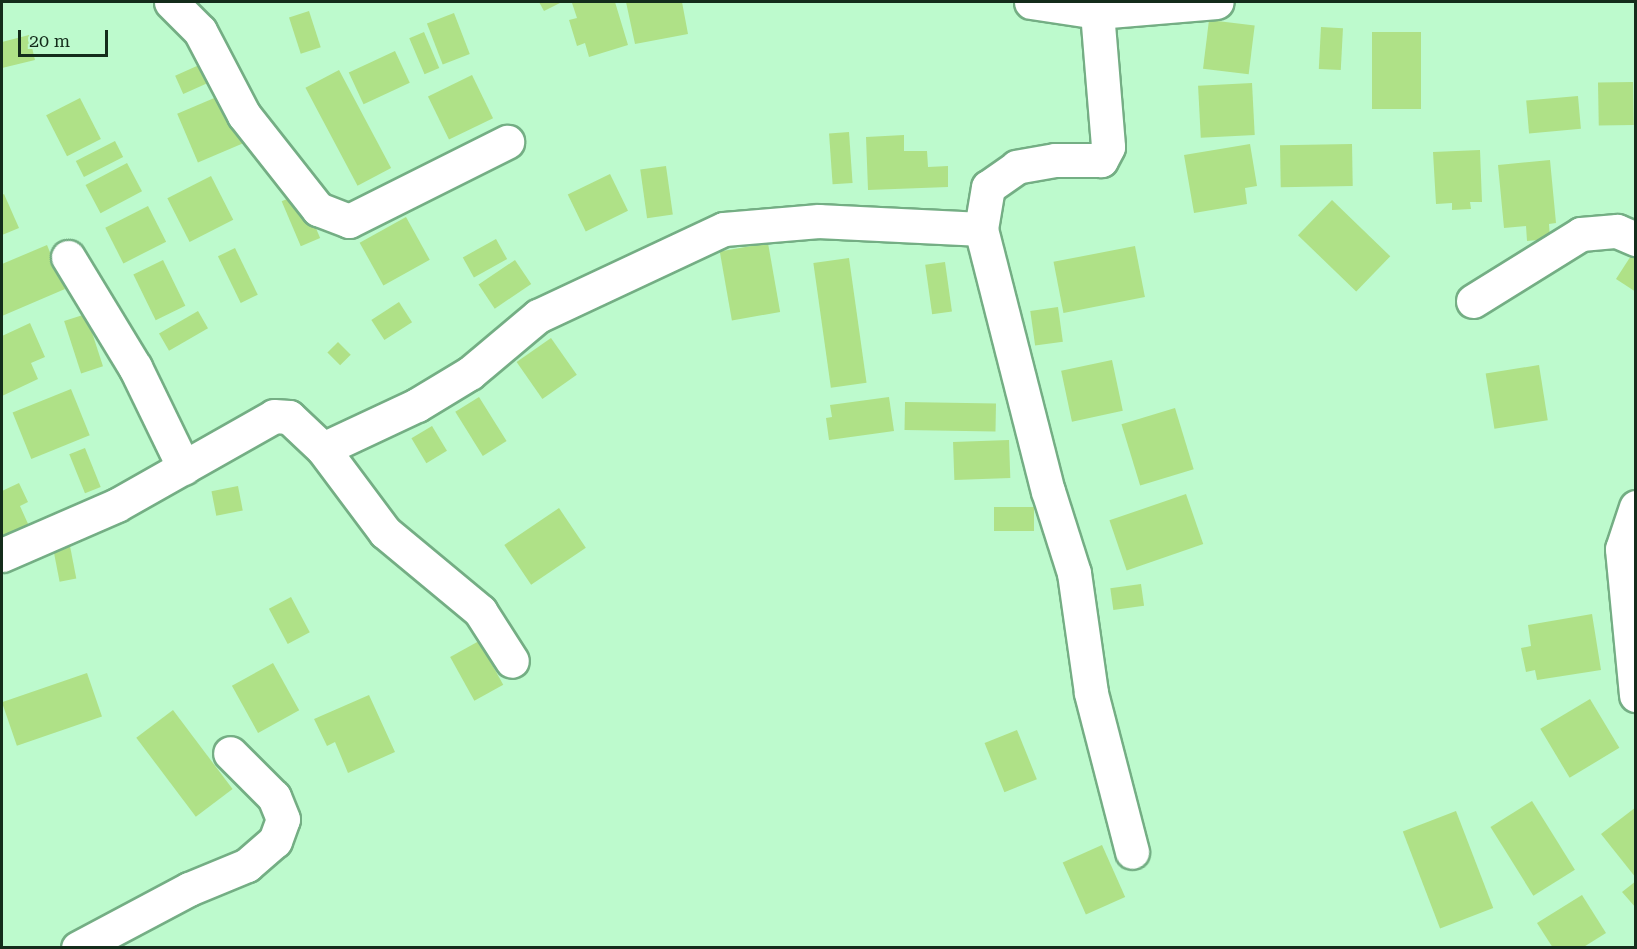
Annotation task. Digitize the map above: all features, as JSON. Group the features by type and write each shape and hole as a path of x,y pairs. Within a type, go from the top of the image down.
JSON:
{"street":[{"path":"171,2 200,32 244,115 318,208 350,221 507,142"},
{"path":"1031,2 1097,12 1217,2"},
{"path":"1097,12 1108,147 1101,160 1055,160 1017,167 988,187 981,229 1034,440 1074,573 1091,693 1132,852"},
{"path":"323,449 417,405 470,373 538,316 724,229 819,221 981,229"},
{"path":"1473,301 1581,234 1617,231 1635,239"},
{"path":"68,257 135,367 184,468"},
{"path":"2,555 117,505 274,416 289,417 323,449 385,532 480,611 512,661"},
{"path":"1635,507 1623,549 1635,695"},
{"path":"78,948 189,889 248,865 275,841 283,819 274,798 230,753"}],"building":[{"path":"539,2 562,2 544,11"},
{"path":"615,2 628,45 589,57 585,43 577,46 569,20 577,18 572,3"},
{"path":"626,2 682,2 688,34 635,44"},
{"path":"309,11 321,47 301,54 289,17"},
{"path":"454,13 470,54 443,64 427,23"},
{"path":"1209,20 1255,26 1249,74 1203,69"},
{"path":"1321,27 1343,28 1341,70 1319,69"},
{"path":"424,32 439,68 425,74 409,38"},
{"path":"1372,32 1421,32 1421,109 1372,109"},
{"path":"29,35 35,60 2,68 2,42"},
{"path":"395,51 410,83 364,104 349,73"},
{"path":"208,61 216,79 183,94 175,76"},
{"path":"339,70 391,168 358,186 305,88"},
{"path":"472,75 493,118 449,140 428,96"},
{"path":"1633,82 1634,125 1599,126 1598,83"},
{"path":"1252,83 1255,135 1201,138 1198,86"},
{"path":"226,93 247,142 198,162 177,114"},
{"path":"1578,96 1581,129 1529,133 1526,101"},
{"path":"80,98 101,139 67,156 46,115"},
{"path":"849,132 853,183 833,184 829,133"},
{"path":"904,135 904,151 927,151 928,167 948,166 948,187 868,190 866,137"},
{"path":"115,141 123,157 84,177 76,161"},
{"path":"1250,144 1257,186 1245,188 1247,204 1194,213 1184,155"},
{"path":"1352,144 1353,186 1281,187 1280,145"},
{"path":"1480,150 1482,202 1470,202 1471,209 1452,210 1452,203 1436,204 1433,152"},
{"path":"1550,160 1556,223 1549,224 1550,239 1527,241 1526,226 1504,228 1498,165"},
{"path":"127,163 142,191 101,213 86,185"},
{"path":"666,166 673,215 647,218 640,170"},
{"path":"610,174 628,211 586,231 568,195"},
{"path":"211,176 233,220 190,242 167,198"},
{"path":"301,193 320,238 301,246 282,201"},
{"path":"4,194 19,228 2,235 2,195"},
{"path":"1332,200 1390,256 1356,292 1298,235"},
{"path":"148,206 166,242 123,263 105,228"},
{"path":"406,217 430,260 383,286 360,243"},
{"path":"496,239 507,259 474,278 463,257"},
{"path":"768,243 780,312 732,320 720,252"},
{"path":"47,245 65,289 2,316 2,264"},
{"path":"1135,246 1145,297 1063,313 1054,262"},
{"path":"235,248 258,295 241,303 218,256"},
{"path":"1636,248 1636,292 1616,279"},
{"path":"849,258 867,383 831,388 813,263"},
{"path":"163,260 185,306 156,320 133,274"},
{"path":"515,260 531,284 495,309 479,285"},
{"path":"945,262 952,312 932,314 925,265"},
{"path":"399,302 412,322 384,340 371,320"},
{"path":"1058,307 1063,342 1035,346 1030,311"},
{"path":"198,311 208,328 169,351 159,334"},
{"path":"86,314 103,366 81,373 64,321"},
{"path":"30,323 45,357 31,363 38,379 2,396 2,336"},
{"path":"551,338 577,375 542,399 517,362"},
{"path":"338,342 351,355 340,365 327,353"},
{"path":"1112,360 1123,411 1072,422 1061,371"},
{"path":"1539,365 1548,420 1494,429 1486,373"},
{"path":"71,389 90,435 31,459 13,413"},
{"path":"479,397 507,441 483,456 455,412"},
{"path":"889,397 894,431 829,440 826,418 832,417 830,405"},
{"path":"905,402 996,404 995,432 905,430"},
{"path":"1175,408 1194,469 1140,486 1121,424"},
{"path":"432,426 447,451 426,463 411,438"},
{"path":"1009,440 1010,478 954,480 953,442"},
{"path":"85,448 101,487 85,493 69,454"},
{"path":"19,483 28,502 20,506 29,526 2,537 2,491"},
{"path":"238,486 243,511 216,516 211,491"},
{"path":"1186,494 1203,544 1127,570 1109,520"},
{"path":"994,507 1034,507 1034,531 994,531"},
{"path":"559,508 586,548 531,585 504,545"},
{"path":"70,546 76,578 60,582 53,549"},
{"path":"1141,584 1144,606 1113,610 1110,588"},
{"path":"291,597 310,632 288,644 269,609"},
{"path":"1592,614 1601,670 1537,680 1535,670 1526,672 1521,648 1531,646 1528,625"},
{"path":"479,641 503,685 474,701 450,657"},
{"path":"273,663 299,710 258,733 232,686"},
{"path":"87,673 102,716 17,746 2,702"},
{"path":"369,695 395,752 348,773 335,742 327,746 314,719"},
{"path":"1590,699 1619,748 1570,778 1540,729"},
{"path":"173,710 233,789 196,817 136,738"},
{"path":"1017,730 1037,779 1004,792 985,743"},
{"path":"1532,801 1575,870 1533,896 1490,827"},
{"path":"1636,807 1636,878 1601,834"},
{"path":"1456,811 1493,908 1440,929 1403,831"},
{"path":"1102,845 1125,897 1086,915 1063,862"},
{"path":"1636,881 1636,908 1622,892"},
{"path":"1582,895 1606,933 1582,948 1553,948 1537,923"}]}
